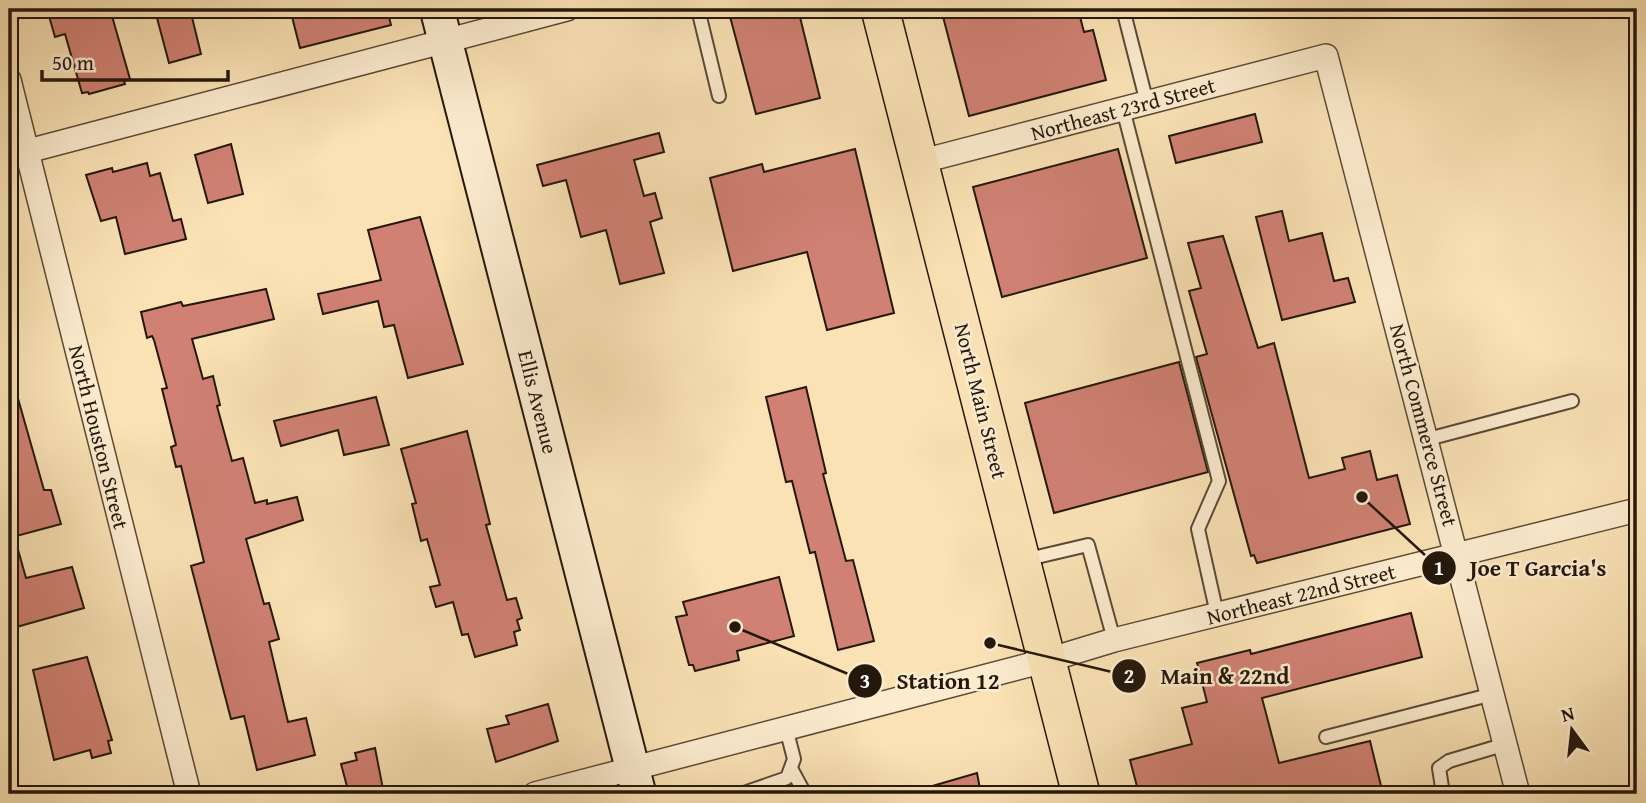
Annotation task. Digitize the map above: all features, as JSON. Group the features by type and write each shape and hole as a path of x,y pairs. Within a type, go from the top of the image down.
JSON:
{"main road":[{"name":"North Main Street","path":"880,9 1081,794"}],"street":[{"name":"Ellis Avenue","path":"436,9 636,781"},
{"path":"18,153 568,9"},
{"name":"Northeast 23rd Street","path":"919,162 1326,56"},
{"name":"North Commerce Street","path":"1326,56 1458,555 1518,794"},
{"name":"North Houston Street","path":"9,80 18,153 189,794"},
{"name":"Northeast 22nd Street","path":"535,794 636,781 786,728 1048,660 1114,640 1637,510"}],"lane":[{"path":"698,9 719,96"},
{"path":"1123,9 1147,103"},
{"path":"1123,109 1219,481 1198,529 1217,614"},
{"path":"1427,439 1572,401"},
{"path":"1022,561 1088,545 1114,640"},
{"path":"1326,737 1493,694"},
{"path":"741,794 787,778 794,760 786,728"},
{"path":"1443,794 1439,768 1449,761 1506,744"},
{"path":"792,770 805,794"}],"building":[{"path":"47,9 110,9 130,79 124,81 125,84 89,94 82,93 65,34 55,37"},
{"path":"190,9 201,54 169,63 157,18"},
{"path":"290,9 387,9 391,25 300,48"},
{"path":"728,9 798,9 820,98 756,114"},
{"path":"941,9 1078,9 1084,32 1093,30 1106,80 969,116"},
{"path":"1255,114 1262,142 1176,163 1169,136"},
{"path":"659,133 664,152 634,160 644,196 655,193 662,218 650,222 664,273 620,284 606,230 581,237 566,180 543,186 537,165"},
{"path":"231,144 243,194 208,203 195,155"},
{"path":"855,149 894,313 827,330 807,252 733,271 710,178 762,164 764,172"},
{"path":"1118,149 1147,258 1002,297 973,187"},
{"path":"147,163 150,176 160,173 173,221 181,219 186,239 125,254 116,217 101,221 86,175 112,168 113,172"},
{"path":"1282,211 1289,241 1322,233 1334,281 1348,278 1355,302 1282,320 1256,217"},
{"path":"420,217 463,364 408,378 394,325 384,327 378,301 323,314 318,294 381,280 368,230"},
{"path":"1223,236 1258,348 1274,343 1309,478 1345,469 1342,458 1370,451 1377,480 1397,475 1410,524 1257,563 1254,555 1251,556 1196,357 1207,354 1189,291 1201,288 1188,243"},
{"path":"266,289 274,319 192,339 203,379 213,376 220,405 217,406 232,461 243,458 255,503 267,500 267,504 297,497 303,520 246,539 264,604 269,603 279,639 269,642 288,722 306,718 315,755 257,770 244,716 231,719 191,566 204,562 181,466 176,467 171,447 176,445 162,389 167,388 154,340 152,336 147,338 141,312 181,302 183,306"},
{"path":"1179,362 1208,472 1054,513 1025,403"},
{"path":"806,387 826,473 823,474 846,561 853,560 874,641 838,650 815,552 810,553 792,481 786,482 766,397"},
{"path":"15,388 44,490 51,490 61,524 9,538 9,389"},
{"path":"376,397 389,445 344,455 338,430 281,446 274,421"},
{"path":"467,431 490,524 486,525 507,600 516,598 522,618 517,620 520,630 514,632 517,645 475,657 468,634 462,635 453,602 436,607 430,587 440,585 427,539 421,541 412,504 416,503 401,449"},
{"path":"15,539 26,578 72,567 84,608 13,628 9,613 9,540"},
{"path":"779,577 794,636 737,651 739,660 695,671 693,665 689,665 676,617 687,615 683,602"},
{"path":"1411,613 1422,657 1262,698 1279,763 1370,741 1383,794 1139,794 1130,760 1192,744 1182,708 1207,702 1197,663 1250,650 1251,654"},
{"path":"87,657 112,740 108,741 111,753 92,758 90,750 54,760 33,670"},
{"path":"548,704 558,741 496,762 487,729 509,724 506,716"},
{"path":"375,748 383,789 349,794 341,764 357,760 355,753"},
{"path":"977,773 981,794 923,794 922,789"}],"place":[{"name":"Joe T Garcia's","path":"1362,497"},
{"name":"Station 12","path":"735,627"},
{"name":"Main & 22nd","path":"990,643"}]}
